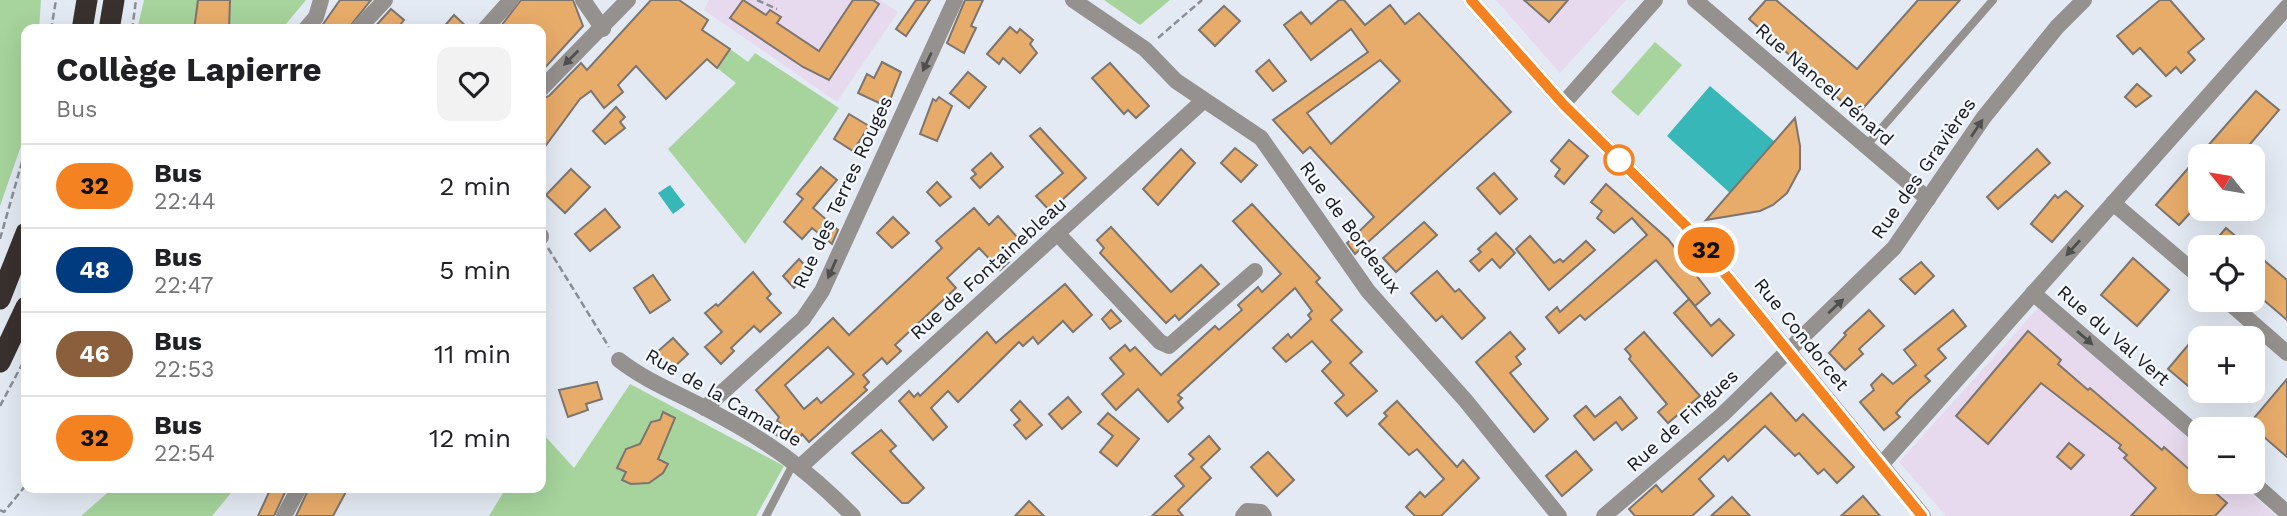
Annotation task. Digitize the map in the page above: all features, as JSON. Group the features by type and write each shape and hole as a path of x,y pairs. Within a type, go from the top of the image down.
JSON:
{"highway":[{"path":"83,24 87,0"},
{"path":"110,24 114,0"},
{"path":"0,299 21,246"},
{"path":"0,362 21,318"}],"street":[{"path":"310,24 316,17 321,0"},
{"path":"489,24 511,0"},
{"path":"583,0 603,29"},
{"path":"546,84 603,29 628,0"},
{"name":"Rue des Terres Rouges","path":"705,408 803,319 822,291 955,0"},
{"name":"Rue de Bordeaux","path":"1073,0 1145,49 1176,81 1203,101 1261,138 1368,291 1466,401 1559,516"},
{"name":"Rue Condorcet","path":"1471,0 1563,104 1686,226 1787,353 1923,516"},
{"path":"1563,104 1655,0"},
{"name":"Rue Nancel Pénard","path":"1695,0 1928,199"},
{"name":"Rue des Gravières","path":"1787,353 1894,248 2021,69 2084,0"},
{"path":"361,24 376,3"},
{"path":"1881,465 2287,6"},
{"name":"Rue de Fontainebleau","path":"801,466 1203,101"},
{"path":"2113,203 2188,267"},
{"path":"1057,233 1160,342 1169,346 1255,271"},
{"name":"Rue du Val Vert","path":"2033,293 2188,427"},
{"path":"2240,312 2287,353"},
{"name":"Rue de Fingues","path":"1604,516 1722,415 1787,353"},
{"name":"Rue de la Camarde","path":"619,360 638,375 705,408 801,466 853,516"},
{"path":"284,516 296,493"},
{"path":"2265,493 2287,513"},
{"path":"1243,516 1247,511 1261,512 1264,516"}],"lane":[{"path":"1866,146 1993,0"},
{"path":"766,516 790,470 801,466"},
{"path":"757,516 771,506"}],"path":[{"path":"52,24 56,0"},
{"path":"133,24 136,0"},
{"path":"757,0 777,9"},
{"path":"1145,49 1202,0"},
{"path":"0,239 21,166"},
{"name":"Rue de la Camarde","path":"546,244 600,335 619,360"},
{"path":"0,406 21,366"},
{"path":"0,510 4,512 21,491"}],"shaded area":[{"path":"709,0 880,0 898,12 837,102 704,10"},
{"path":"1496,0 1626,0 1560,73"},
{"path":"2038,308 2188,438 2188,494 2251,494 2276,516 1946,516 1899,462"}],"green space":[{"path":"0,0 41,0 39,24 21,24 21,146 0,206"},
{"path":"144,0 306,0 286,24 138,24"},
{"path":"1104,0 1170,0 1140,25"},
{"path":"1655,42 1682,65 1638,116 1611,92"},
{"path":"730,49 748,62 755,53 839,108 745,244 668,149 736,83 717,68"},
{"path":"630,384 784,466 756,516 489,516 503,493 546,493 546,437 574,468"},
{"path":"107,493 231,493 212,516 81,516"}],"water":[{"path":"1710,86 1775,142 1730,193 1667,136"},
{"path":"670,185 685,205 673,214 658,193"}],"building":[{"path":"198,0 230,0 229,24 195,24"},
{"path":"340,0 371,0 352,24 323,24"},
{"path":"521,0 573,0 583,26 546,67 546,24 503,24"},
{"path":"651,0 679,0 708,20 702,30 730,49 717,68 707,59 666,99 636,66 618,85 623,92 604,108 591,91 580,99 546,145 546,97 581,63 587,70"},
{"path":"743,0 766,15 770,10 781,17 777,23 819,51 853,0 873,0 879,4 829,80 803,67 730,18"},
{"path":"916,0 930,0 906,36 896,29"},
{"path":"965,0 983,0 971,26 976,28 964,53 947,43"},
{"path":"1339,0 1344,0 1365,25 1390,5 1405,24 1419,13 1511,112 1355,254 1347,243 1374,217 1310,147 1303,153 1273,120 1368,52 1351,29 1311,60 1284,25 1301,12 1311,24","holes":["1380,60 1400,81 1331,144 1307,113"]},
{"path":"1524,0 1568,0 1549,22"},
{"path":"1766,0 1776,0 1857,69 1918,0 1960,0 1857,115 1749,19"},
{"path":"2160,0 2170,0 2204,39 2188,52 2195,60 2181,73 2176,67 2166,76 2140,48 2133,54 2117,36"},
{"path":"1224,6 1240,21 1215,46 1199,30"},
{"path":"391,9 404,20 401,24 377,24"},
{"path":"454,15 464,24 446,24"},
{"path":"1010,27 1017,33 1020,29 1033,40 1030,44 1037,53 1020,73 1003,58 999,64 987,54"},
{"path":"1269,60 1286,81 1273,91 1256,71"},
{"path":"882,62 901,72 890,100 882,97 879,103 858,93 867,74 874,78"},
{"path":"1110,63 1149,106 1136,118 1128,110 1124,114 1092,78"},
{"path":"968,72 986,87 969,108 950,93"},
{"path":"2137,84 2151,96 2136,107 2125,97"},
{"path":"2256,91 2279,110 2250,144 2210,144"},
{"path":"939,97 952,106 937,141 920,134 933,99 936,101"},
{"path":"616,107 625,117 620,122 625,128 605,144 593,131"},
{"path":"849,114 869,126 853,151 834,139"},
{"path":"1795,118 1800,146 1800,169 1787,193 1773,205 1760,211 1706,220"},
{"path":"1040,128 1086,178 1050,211 1036,196 1063,173 1030,136"},
{"path":"1569,140 1588,156 1564,184 1555,176 1560,169 1551,161"},
{"path":"1235,148 1257,165 1241,182 1221,163"},
{"path":"1181,149 1195,163 1158,205 1143,189"},
{"path":"2037,149 2050,163 1998,209 1987,197"},
{"path":"991,153 1003,167 980,188 971,178 976,174 972,170"},
{"path":"821,167 837,180 813,208 838,230 832,244 812,228 802,239 784,222 803,199 797,194"},
{"path":"571,169 590,187 565,213 546,195"},
{"path":"2188,169 2188,215 2179,225 2156,205"},
{"path":"1494,173 1517,199 1500,214 1477,188"},
{"path":"937,182 951,197 940,206 927,192"},
{"path":"1606,184 1668,239 1710,293 1695,306 1656,260 1585,320 1580,315 1559,333 1546,317 1557,307 1560,312 1647,235 1632,218 1614,233 1597,218 1602,211 1591,202"},
{"path":"2066,191 2083,206 2052,242 2031,224 2055,195 2058,198"},
{"path":"1252,204 1320,278 1316,282 1342,310 1331,320 1362,352 1350,363 1377,391 1347,416 1335,403 1344,395 1322,371 1331,362 1312,341 1286,362 1273,348 1288,334 1291,338 1311,319 1308,315 1312,311 1295,288 1178,395 1182,398 1178,402 1183,408 1168,422 1138,389 1116,410 1102,394 1124,374 1110,358 1125,345 1130,351 1135,347 1161,375 1215,326 1219,330 1242,310 1238,305 1258,287 1262,292 1281,274 1233,221"},
{"path":"974,208 989,225 998,216 1019,239 1003,255 1009,262 1000,270 979,248 947,278 956,288 895,345 901,351 887,364 882,358 863,375 869,382 864,387 867,390 809,442 802,434 795,446 773,433 780,423 777,421 779,417 756,390 833,318 849,335 942,248 936,241","holes":["828,347 854,374 821,403 817,398 804,409 785,385"]},
{"path":"605,209 620,227 590,251 575,234"},
{"path":"893,217 909,233 892,248 877,233"},
{"path":"1424,222 1437,235 1396,272 1383,258"},
{"path":"1111,227 1171,292 1201,265 1219,284 1179,320 1175,315 1166,323 1100,253 1104,248 1097,240"},
{"path":"2226,228 2234,235 2220,235"},
{"path":"1496,233 1515,253 1500,268 1492,259 1479,271 1470,261 1481,252 1478,249"},
{"path":"1530,236 1554,263 1560,259 1563,262 1586,241 1595,250 1549,290 1516,249"},
{"path":"2133,258 2169,290 2137,326 2101,295"},
{"path":"799,259 810,271 794,288 783,276"},
{"path":"2265,261 2287,280 2287,320 2265,301"},
{"path":"1921,262 1934,276 1915,294 1900,279"},
{"path":"1437,271 1455,292 1459,289 1485,318 1462,339 1442,316 1436,321 1411,293"},
{"path":"753,272 771,294 767,298 781,313 760,332 754,326 731,348 734,351 721,364 705,347 722,332 705,313 716,304 718,306"},
{"path":"653,275 670,300 650,313 634,288"},
{"path":"1065,284 1092,315 1073,332 1063,321 1038,344 1033,337 1023,346 1019,342 958,402 948,391 931,408 947,427 933,440 899,401 909,391 914,397 918,393 920,396 987,332 996,343"},
{"path":"1689,299 1711,326 1719,319 1734,335 1712,356 1674,313"},
{"path":"1111,310 1121,321 1110,329 1102,319"},
{"path":"1869,310 1884,326 1859,349 1863,354 1845,370 1829,353 1846,335 1844,333"},
{"path":"1953,310 1966,326 1938,349 1946,358 1925,376 1930,381 1909,399 1896,413 1900,417 1884,430 1860,402 1874,390 1871,385 1882,374 1893,384 1916,365 1904,350"},
{"path":"2028,331 2061,360 2058,364 2088,390 2090,388 2162,450 2164,447 2188,468 2188,494 2217,494 2227,503 2215,516 2131,516 2156,488 2124,458 2127,455 2119,448 2121,445 2041,383 1988,444 1956,416"},
{"path":"1510,332 1525,349 1516,357 1521,364 1510,373 1548,419 1534,432 1476,362"},
{"path":"1644,332 1700,396 1668,423 1658,412 1667,404 1629,359 1631,356 1625,349"},
{"path":"673,338 688,354 671,370 656,353"},
{"path":"2188,345 2188,386 2168,369"},
{"path":"2287,379 2287,457 2265,438 2265,417 2255,417"},
{"path":"597,382 602,399 586,404 588,410 568,417 559,390"},
{"path":"1771,393 1796,421 1803,414 1854,467 1837,483 1824,469 1818,474 1799,453 1795,456 1765,426 1728,461 1724,456 1699,479 1714,496 1692,516 1635,516 1629,509 1656,485 1662,492"},
{"path":"1068,397 1081,412 1062,429 1049,414"},
{"path":"1620,397 1637,418 1622,430 1616,422 1594,440 1574,416 1586,406 1595,417"},
{"path":"1020,401 1042,425 1026,439 1014,425 1020,420 1011,410"},
{"path":"1397,401 1457,467 1463,460 1479,478 1441,516 1415,516 1406,507 1420,492 1425,497 1444,479 1417,449 1409,455 1379,424 1387,416 1384,413"},
{"path":"663,412 675,418 658,459 668,464 663,473 649,483 631,484 622,480 626,472 617,468 626,449 640,444 651,422 660,420"},
{"path":"1108,413 1139,439 1117,466 1100,452 1113,436 1098,424"},
{"path":"881,430 896,446 890,451 924,488 908,503 902,503 852,453"},
{"path":"1209,436 1220,449 1201,467 1211,478 1178,510 1183,516 1152,516 1184,486 1175,476 1194,459 1189,454"},
{"path":"2069,443 2084,455 2071,469 2057,457"},
{"path":"1576,451 1592,470 1562,496 1546,476"},
{"path":"1268,452 1294,480 1277,496 1251,467"},
{"path":"269,493 285,493 274,516 258,516"},
{"path":"307,493 345,493 333,516 296,516"},
{"path":"1863,496 1880,516 1841,516"},
{"path":"1732,497 1750,516 1711,516"},
{"path":"1029,501 1044,516 1015,516"}],"bus line":[{"name":"32","path":"1471,0 1563,104 1686,226 1922,516"}]}
